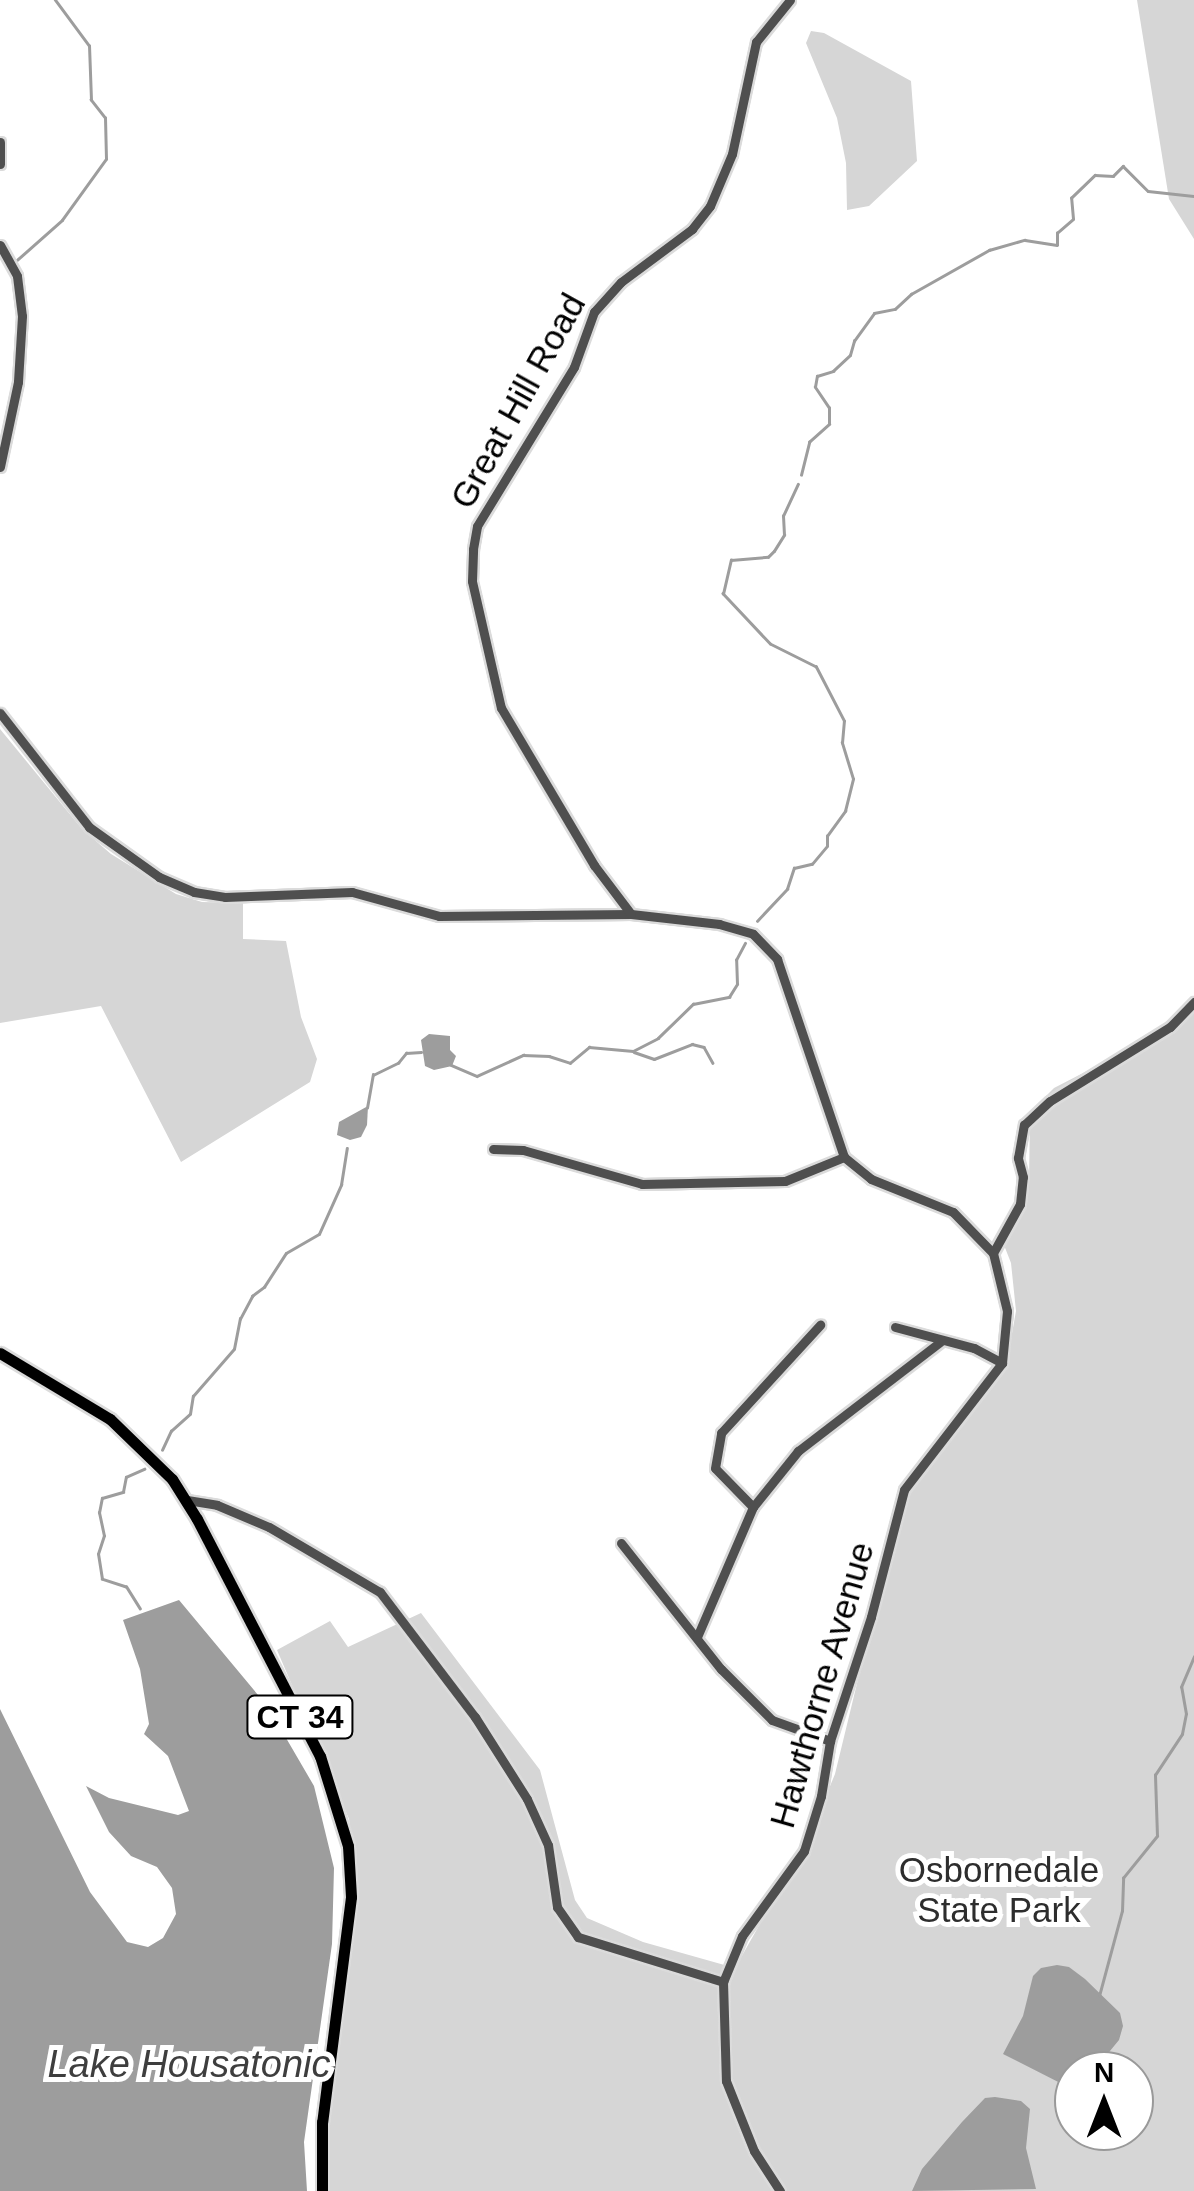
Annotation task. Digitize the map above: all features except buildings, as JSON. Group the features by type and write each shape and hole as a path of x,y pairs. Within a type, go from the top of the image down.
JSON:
{"main road":[{"name":"CT 34","path":"0,1354 124,1430 187,1500 320,1756 348,1846 351,1897 322,2122 322,2191"}],"street":[{"name":"Great Hill Road","path":"631,914 584,850 501,708 472,581 473,548 477,526 574,367 594,312 612,290 692,229 710,206 732,154 756,42 790,0"},
{"path":"0,142 0,164"},
{"path":"0,245 17,276 22,326 18,382 0,467"},
{"path":"0,713 100,837 159,877 194,892 225,897 352,892 418,912 452,917 631,914 728,926 766,943 781,970 844,1158 870,1179 942,1204 978,1232 993,1253 1008,1311 1002,1363 974,1348 895,1327"},
{"path":"993,1253 1020,1204 1023,1177 1018,1158 1024,1125 1050,1101 1170,1028 1194,1002"},
{"path":"493,1149 523,1150 642,1184 784,1181 844,1158"},
{"path":"753,1507 715,1468 721,1433 820,1325"},
{"path":"696,1637 753,1507 798,1451 940,1342"},
{"name":"Hawthorne Avenue","path":"780,2191 759,2162 726,2081 723,1982 742,1936 804,1851 821,1796 830,1741 871,1617 904,1490 1002,1363"},
{"path":"187,1500 217,1505 268,1527 380,1592 475,1718 527,1799 548,1845 557,1907 578,1937 723,1982"},
{"path":"621,1543 696,1637 772,1720 830,1741"}],"green space":[{"path":"1137,0 1194,0 1194,239 1169,199"},
{"path":"811,31 824,33 911,81 917,161 869,206 847,210 846,163 837,118 806,43"},
{"path":"0,729 82,829 111,854 176,894 202,902 243,903 243,939 286,941 301,1017 317,1059 310,1082 181,1162 101,1006 0,1023"},
{"name":"Osbornedale State Park","path":"1194,1002 1194,2191 326,2191 328,2094 353,1855 349,1819 277,1650 330,1621 348,1647 421,1613 540,1770 575,1900 587,1918 643,1942 735,1968 809,1837 835,1774 904,1490 1011,1339 1016,1311 1011,1263 1002,1240 1029,1183 1030,1112 1054,1088 1180,1017"}],"water":[{"path":"429,1034 450,1036 450,1050 456,1056 452,1066 434,1070 425,1066 421,1040"},
{"path":"368,1106 367,1125 361,1137 350,1140 337,1135 339,1122"},
{"name":"Lake Housatonic","path":"179,1600 268,1707 314,1786 334,1868 332,1944 304,2142 307,2191 0,2191 0,1709 90,1892 127,1942 148,1947 163,1938 176,1914 172,1888 157,1867 131,1856 109,1832 86,1786 109,1798 178,1815 189,1811 168,1756 144,1734 149,1724 140,1669 123,1620"},
{"path":"1069,1967 1120,2013 1123,2026 1110,2051 1054,2051 1054,2080 1003,2054 1023,2016 1033,1976 1041,1968"},
{"path":"985,2098 1021,2101 1030,2109 1026,2148 1036,2189 912,2191 922,2169 962,2122"}],"waterway":[{"path":"17,260 62,220 106,159 105,118 91,100 89,46 55,0"},
{"path":"801,475 809,442 829,424 829,408 815,387 817,376 833,371 850,355 854,341 874,313 895,309 911,294 989,250 1025,240 1057,245 1057,233 1073,219 1071,198 1095,175 1113,176 1123,166 1148,191 1194,196"},
{"path":"757,921 787,889 794,868 812,864 827,846 827,836 845,811 853,779 842,743 844,721 816,667 770,644 723,594 731,560 768,557 774,551 784,535 783,516 798,484"},
{"path":"451,1065 477,1076 523,1055 549,1056 570,1063 589,1047 633,1051 658,1038 693,1004 729,997 737,984 736,960 745,943"},
{"path":"634,1052 654,1059 692,1044 704,1047 713,1063"},
{"path":"367,1108 373,1075 398,1063 406,1053 421,1052"},
{"path":"162,1450 171,1431 190,1414 193,1396 234,1349 240,1319 252,1296 264,1287 286,1253 319,1234 341,1185 347,1148"},
{"path":"140,1609 126,1587 102,1579 98,1554 104,1536 99,1513 102,1498 123,1492 126,1477 144,1469"},
{"path":"1099,1996 1122,1911 1123,1878 1157,1836 1155,1775 1182,1734 1186,1714 1181,1687 1194,1657"}]}
